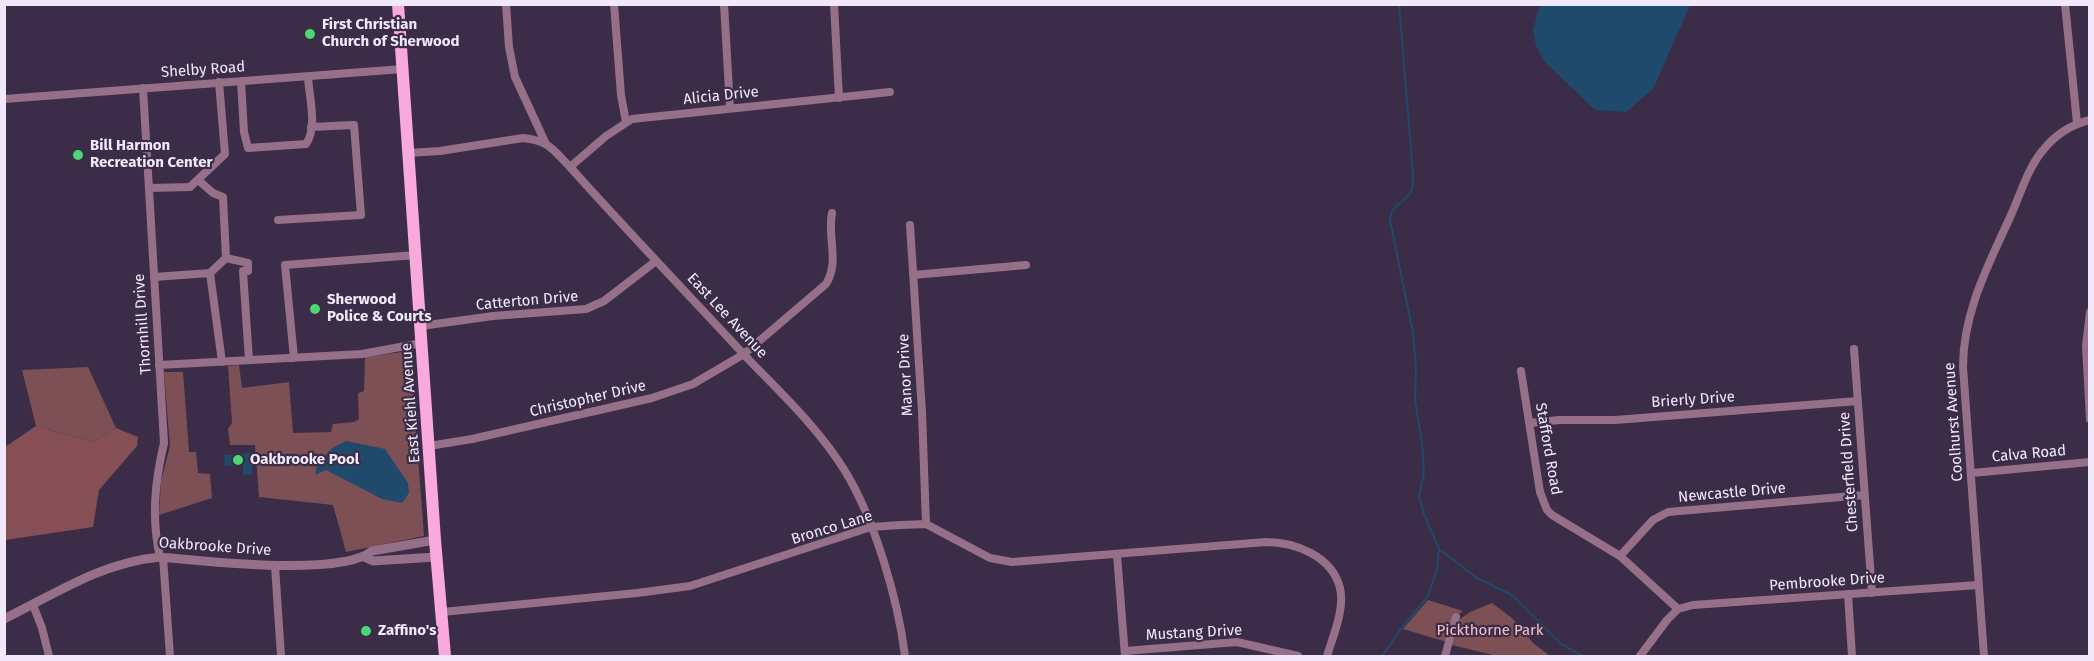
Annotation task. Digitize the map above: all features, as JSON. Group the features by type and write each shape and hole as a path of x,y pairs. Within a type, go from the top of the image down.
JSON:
{"main road":[{"name":"East Kiehl Avenue","path":"398,4 445,657"}],"street":[{"path":"506,4 509,47 515,76 545,142"},
{"path":"614,4 621,95 626,122"},
{"path":"724,4 730,108"},
{"path":"2065,4 2077,123"},
{"path":"836,6 834,40 839,98"},
{"name":"Shelby Road","path":"4,99 403,69"},
{"path":"241,81 244,132 248,148 306,144 310,138 311,127 308,77"},
{"path":"149,188 190,187 225,154 219,82"},
{"name":"Thornhill Drive","path":"143,88 164,443 156,483 154,517 162,557 170,657"},
{"name":"Alicia Drive","path":"570,167 626,122 641,118 890,92"},
{"name":"Coolhurst Avenue","path":"1984,657 1963,367 1963,351 1970,312 1980,283 2030,170 2044,148 2077,123 2090,120"},
{"path":"278,220 362,215 354,125 311,127"},
{"path":"408,153 440,152 524,138 545,142"},
{"name":"East Lee Avenue","path":"545,142 744,354 832,452 859,496 871,527 897,611 905,657"},
{"path":"154,277 210,273 226,258 223,196 213,193 198,180"},
{"name":"Christopher Drive","path":"429,446 472,439 652,398 693,384 744,354 822,289 829,279 834,258 830,225 832,213"},
{"name":"Manor Drive","path":"910,225 926,524"},
{"path":"294,357 285,264 416,255"},
{"path":"226,258 248,263 248,271 243,271 249,360"},
{"name":"Catterton Drive","path":"421,326 493,316 586,309 604,302 656,261"},
{"path":"914,275 1026,265"},
{"path":"210,273 222,362"},
{"path":"2090,312 2086,346 2090,419"},
{"path":"159,366 362,354 422,343"},
{"name":"Chesterfield Drive","path":"1854,349 1872,593"},
{"name":"Stafford Road","path":"1521,371 1540,492 1547,510 1620,556 1678,609"},
{"name":"Brierly Drive","path":"1530,423 1569,419 1616,420 1858,401"},
{"name":"Calva Road","path":"1972,473 2090,462"},
{"name":"Newcastle Drive","path":"1620,556 1653,520 1668,512 1864,495"},
{"path":"926,524 999,561 1021,562 1274,542 1301,548 1328,566 1335,577 1340,594 1337,622 1327,657"},
{"name":"Bronco Lane","path":"442,612 690,586 871,527 926,524"},
{"name":"Oakbrooke Drive","path":"4,620 81,579 111,566 141,559 162,557 275,566 364,557 372,551 435,540"},
{"path":"1117,555 1125,654"},
{"name":"Oakbrooke Drive","path":"364,557 373,561 436,557"},
{"path":"275,566 281,657"},
{"name":"Pembrooke Drive","path":"1678,609 1693,605 1978,585"},
{"path":"1848,594 1852,657"},
{"path":"33,605 42,628 49,657"},
{"path":"1640,657 1657,632 1678,609"},
{"path":"1445,657 1456,617"},
{"name":"Mustang Drive","path":"1125,654 1237,642 1298,657"}],"green space":[{"path":"410,351 424,536 346,552 333,505 259,497 255,445 230,445 228,429 232,423 228,366 239,365 242,388 289,382 293,433 331,432 333,424 354,422 359,419 358,393 364,391 365,357"},
{"path":"88,367 116,428 93,442 36,426 22,370"},
{"path":"164,372 183,372 189,452 196,452 198,473 210,474 212,498 159,515 161,481 170,446"},
{"path":"1428,600 1463,611 1454,618 1447,642 1403,629"},
{"name":"Pickthorne Park","path":"1492,603 1512,618 1533,643 1550,656 1497,656 1452,645 1460,619"}],"shaded area":[{"path":"36,426 93,442 116,428 138,437 137,446 99,490 93,527 5,540 5,447"}],"water":[{"path":"1540,4 1690,5 1653,89 1626,112 1595,110 1545,62 1536,46 1533,30"},
{"path":"346,441 385,449 408,483 409,493 402,503 382,499 326,470 315,475 318,461 332,448"},
{"name":"Oakbrooke Pool","path":"252,453 252,475 243,475 243,465 225,466 224,455"}],"waterway":[{"path":"1399,4 1413,181 1410,194 1396,206 1390,220 1413,333 1416,368 1415,400 1424,472 1419,496 1424,514 1439,549 1477,578 1512,595 1561,644 1583,656"},
{"path":"1382,656 1427,598 1437,570 1439,549"}],"place":[{"name":"First Christian Church of Sherwood","path":"310,34"},
{"name":"Bill Harmon Recreation Center","path":"78,155"},
{"name":"Sherwood Police & Courts","path":"315,309"},
{"name":"Oakbrooke Pool","path":"238,460"},
{"name":"Zaffino's","path":"366,631"}]}
